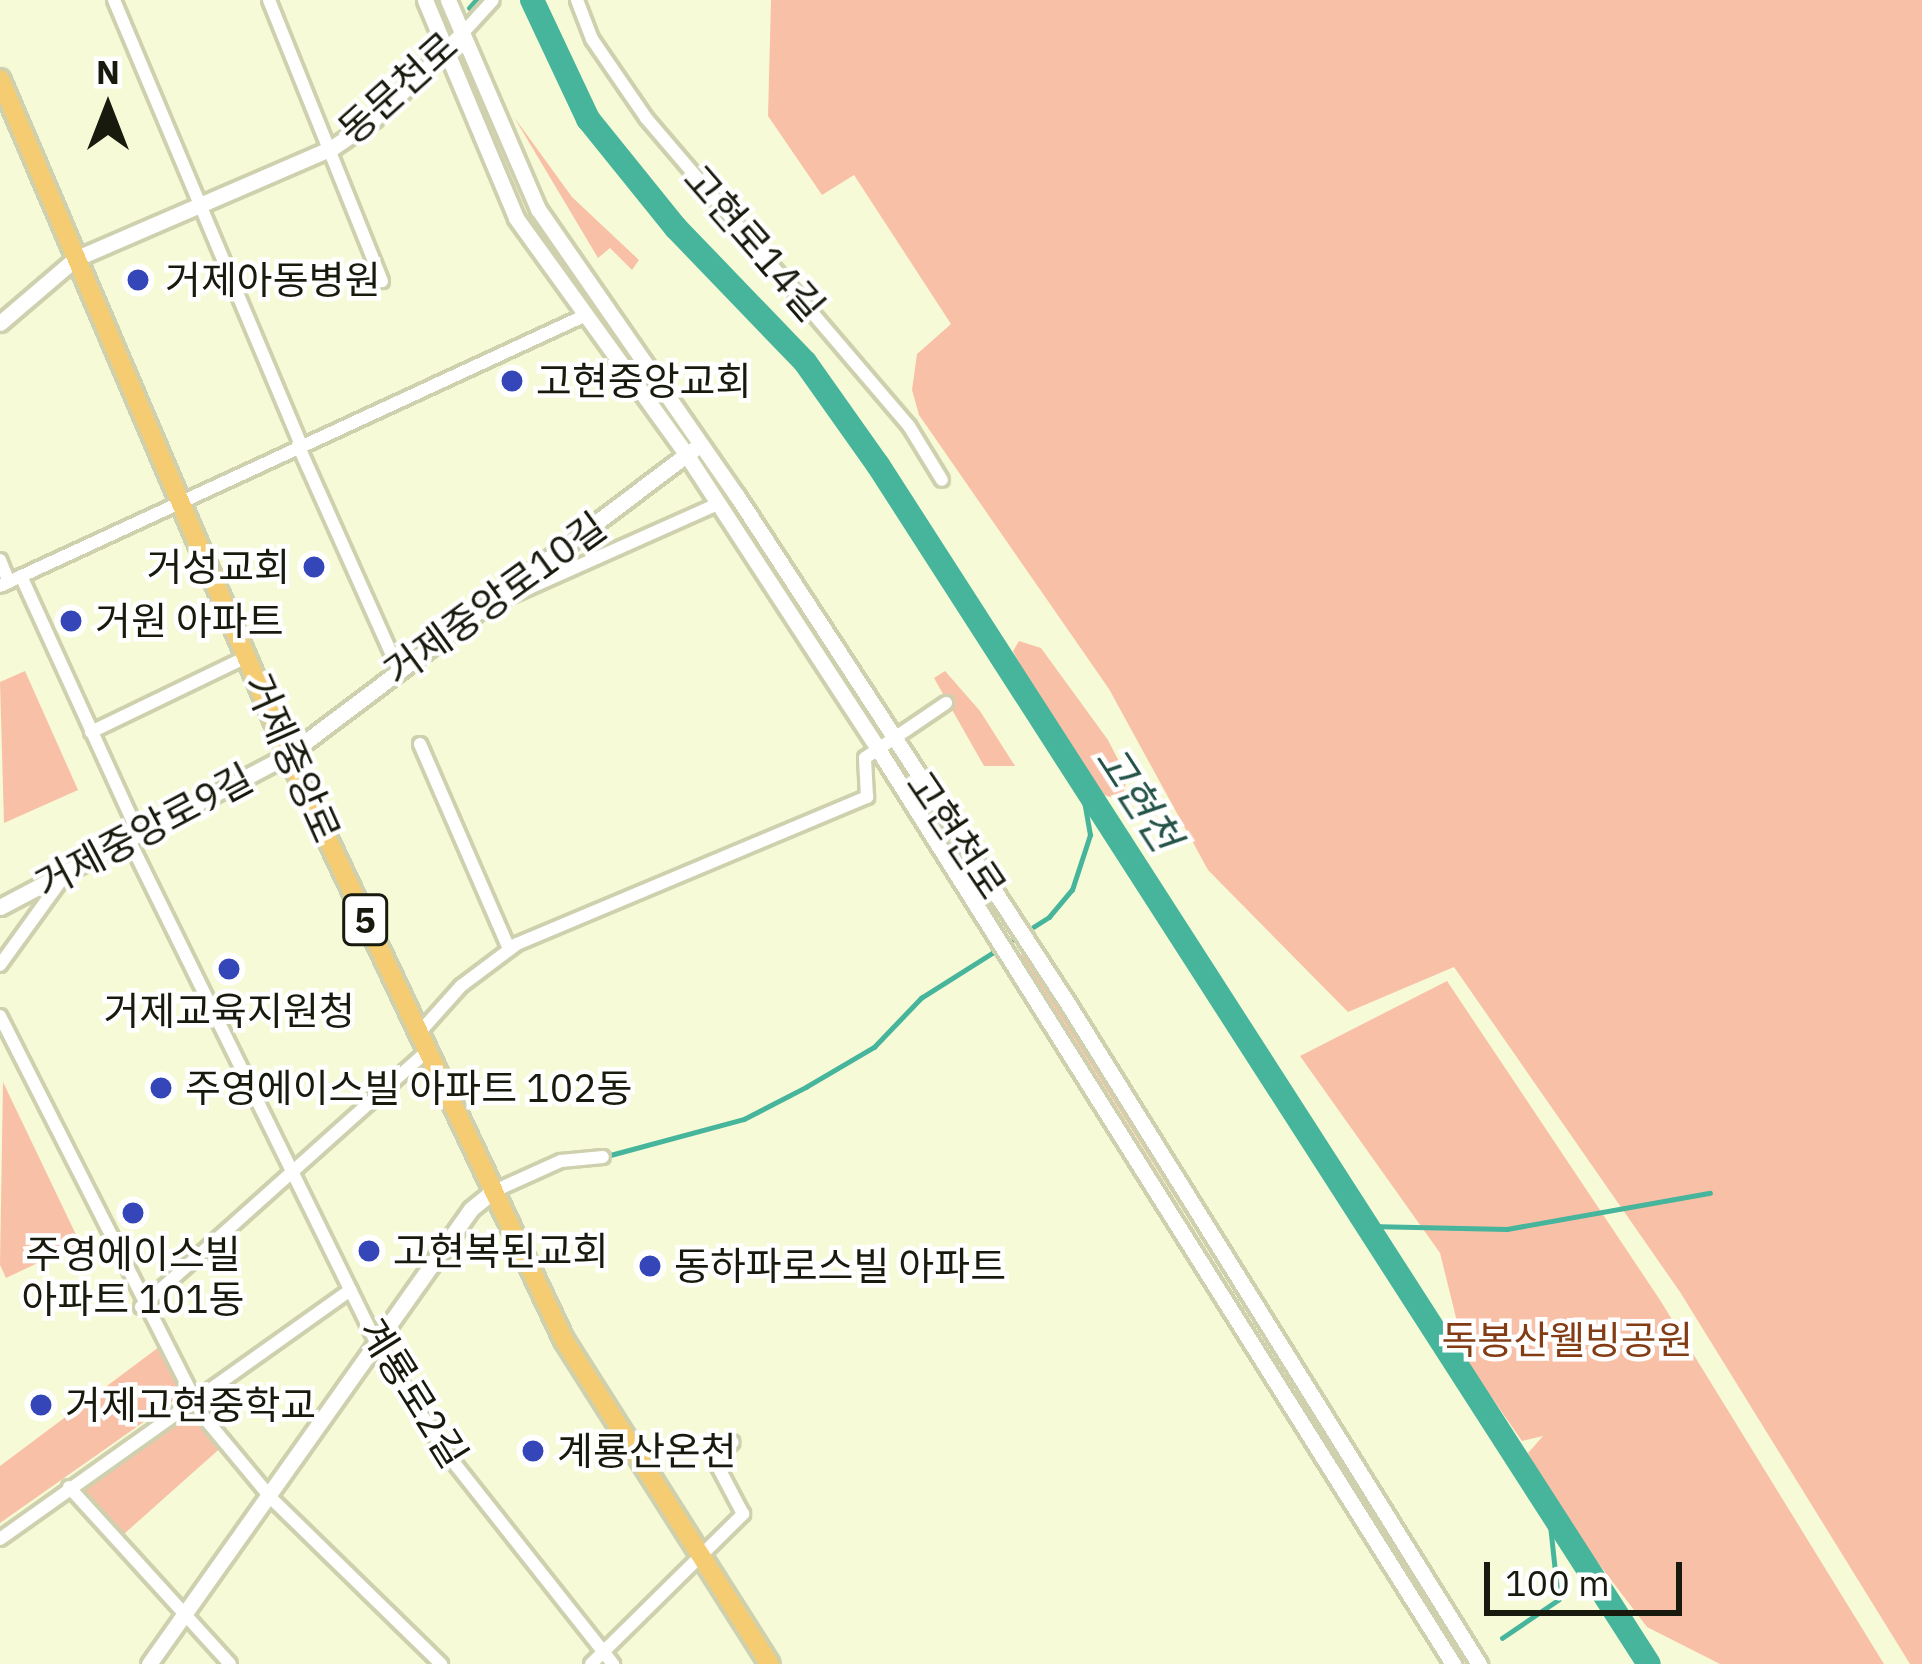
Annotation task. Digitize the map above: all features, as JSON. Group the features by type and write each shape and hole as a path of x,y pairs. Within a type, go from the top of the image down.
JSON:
{"main road":[{"name":"거제중앙로","path":"0,79 288,754 583,1380 770,1664"}],"street":[{"path":"114,0 398,669"},
{"path":"268,0 325,152"},
{"name":"고현천로","path":"425,0 516,218 1021,933 1480,1664"},
{"name":"고현천로","path":"448,0 465,29 538,208 702,445 1002,944 1453,1664"},
{"path":"465,29 494,0"},
{"name":"고현로14길","path":"577,0 592,39 646,118 864,370 942,480"},
{"name":"동문천로","path":"0,323 75,259 198,202 325,152 374,119 465,29"},
{"name":"동문천로","path":"325,152 382,281"},
{"path":"10,581 178,499 586,316"},
{"name":"거제중앙로10길","path":"288,754 702,445"},
{"path":"499,601 718,504"},
{"name":"계룡로2길","path":"0,560 92,732 133,836 292,1177 378,1346 444,1450 613,1664"},
{"path":"92,732 246,657"},
{"path":"141,1307 292,1177 424,1042 461,986 508,950 867,797 862,763 946,704"},
{"path":"420,744 508,950"},
{"name":"거제중앙로9길","path":"0,908 288,754"},
{"path":"0,964 68,871"},
{"path":"0,1016 141,1307 191,1395 271,1498 441,1664"},
{"path":"148,1664 271,1498 470,1209 492,1192 561,1161 603,1157"},
{"path":"0,1539 191,1395 350,1290"},
{"path":"591,1664 743,1514 714,1460 733,1442"},
{"path":"69,1487 230,1664"}],"green space":[{"path":"771,0 1922,0 1922,1664 1910,1664 1680,1292 1454,967 1348,1012 1208,870 1109,689 919,415 912,390 917,354 951,324 854,175 822,195 768,116"},
{"path":"514,117 572,197 639,260 632,270 610,248 598,258"},
{"path":"1019,641 1041,648 1108,740 1127,777 1122,801 1104,795 1026,677 1013,651"},
{"path":"25,671 78,790 4,823 0,682"},
{"path":"945,671 980,711 1015,766 984,766 934,678"},
{"path":"1026,952 1374,1501 1369,1504 1021,955"},
{"name":"독봉산웰빙공원","path":"1447,981 1660,1300 1884,1664 1720,1664 1647,1627 1556,1508 1528,1453 1543,1436 1522,1441 1467,1362 1440,1253 1300,1056"},
{"path":"3,1082 80,1243 6,1278 0,1265"},
{"path":"163,1344 182,1395 0,1523 0,1466"},
{"path":"191,1395 225,1444 115,1542 69,1487"}],"waterway":[{"path":"469,8 476,0"},
{"name":"고현천","path":"532,0 588,119 676,228 805,362 878,465 1649,1664"},
{"path":"603,1157 744,1119 806,1087 874,1047 921,998 1049,917 1072,890 1090,835 1081,784"},
{"path":"1369,1226 1507,1229 1710,1193"},
{"path":"1502,1638 1558,1600 1548,1507"}],"place":[{"name":"거제아동병원","path":"138,280"},
{"name":"고현중앙교회","path":"512,381"},
{"name":"거성교회","path":"314,567"},
{"name":"거원 아파트","path":"71,621"},
{"name":"거제교육지원청","path":"229,969"},
{"name":"주영에이스빌 아파트 102동","path":"161,1088"},
{"name":"주영에이스빌 아파트 101동","path":"133,1213"},
{"name":"고현복된교회","path":"369,1251"},
{"name":"동하파로스빌 아파트","path":"650,1266"},
{"name":"거제고현중학교","path":"41,1405"},
{"name":"계룡산온천","path":"533,1451"}]}
